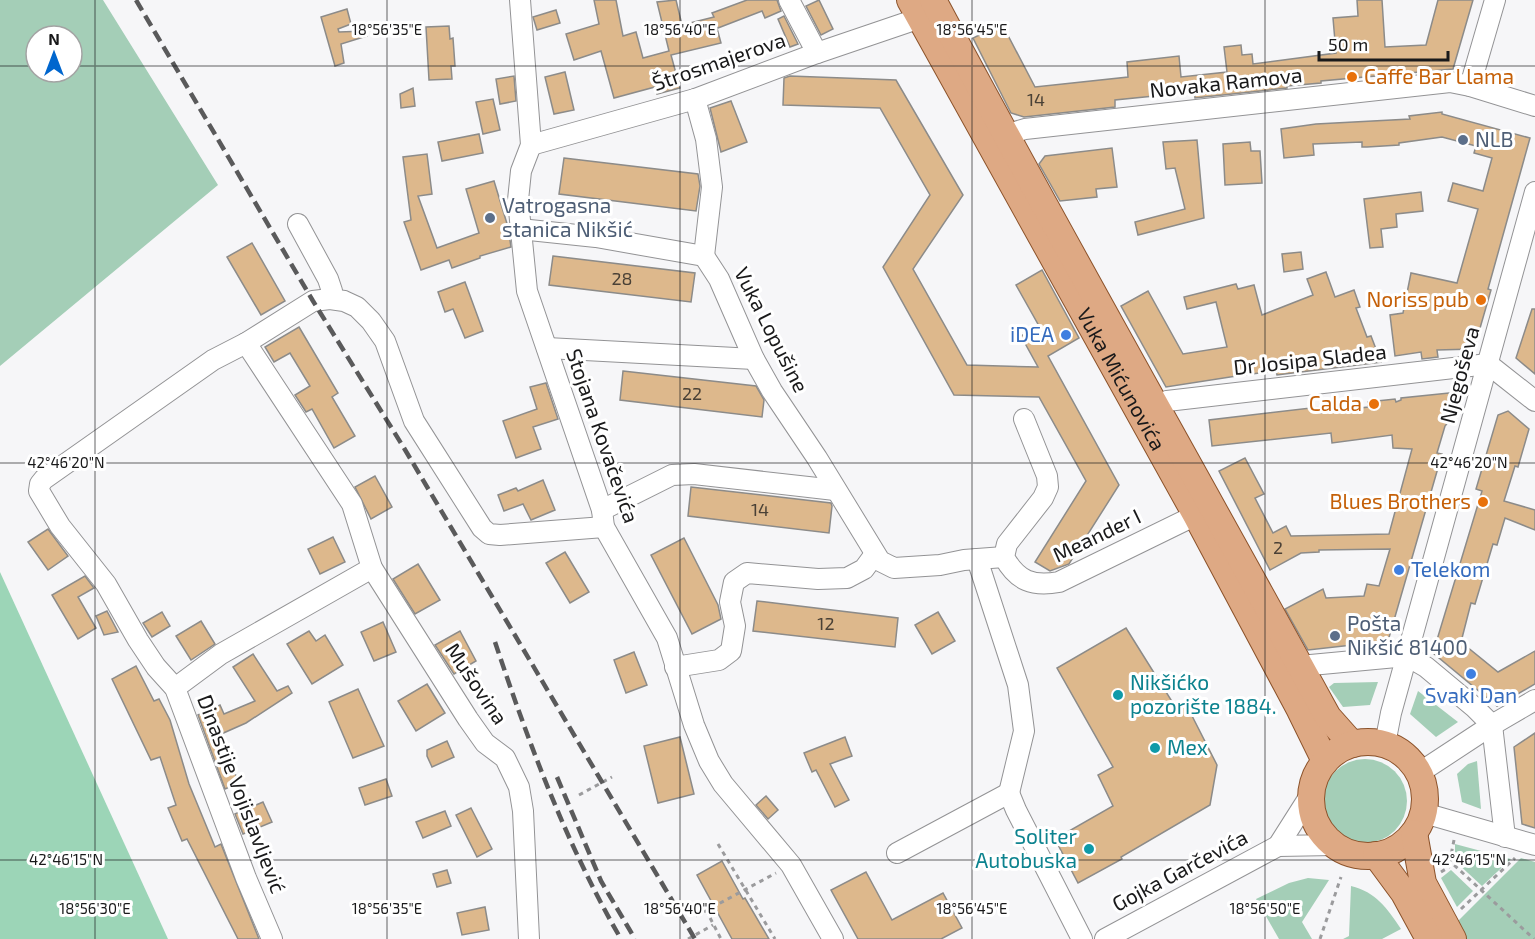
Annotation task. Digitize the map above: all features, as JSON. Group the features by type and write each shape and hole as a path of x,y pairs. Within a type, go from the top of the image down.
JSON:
{"main road":[{"name":"Vuka Mićunovića","path":"921,6 1149,410 1328,717 1352,744"},
{"name":"Vuka Mićunovića","path":"1149,410 1196,515 1305,718 1325,761"},
{"path":"1419,823 1403,844 1390,851 1376,855 1347,852 1334,845 1320,831 1312,813 1311,794 1315,776 1325,761 1337,750 1368,741 1399,750 1411,760 1424,786 1419,823 1423,883 1454,927"},
{"path":"1376,855 1404,893 1429,939"}],"street":[{"name":"Stojana Kovačevića","path":"520,0 531,145 521,171 518,200 527,291 603,519 668,638 694,725 709,761 723,784 791,865 833,939"},
{"path":"789,0 817,53"},
{"path":"1470,86 1495,0"},
{"name":"Štrosmajerova","path":"531,145 695,99 817,53 921,6"},
{"name":"Novaka Ramova","path":"998,140 1025,129 1450,82 1535,106"},
{"path":"695,99 706,139 712,186 704,256"},
{"name":"Njegoševa","path":"1384,744 1535,192"},
{"path":"298,224 328,279 332,291 330,299"},
{"name":"Vuka Lopušine","path":"520,229 596,237 704,256 719,279 754,359 772,392 817,458 879,561 894,568 1004,557"},
{"path":"175,688 156,667 138,640 106,584 60,526 39,488 44,479 213,360 246,343 313,301 330,299 344,301 357,307 371,321 385,341 414,421 482,528 489,534 500,535 603,519 672,475 694,474 836,489"},
{"path":"246,343 352,504 372,568"},
{"path":"547,348 754,359"},
{"path":"1488,364 1535,401"},
{"name":"Dr Josipa Sladea","path":"1149,410 1167,401 1488,364"},
{"path":"1004,557 1007,544 1043,498 1048,487 1047,476 1024,419"},
{"name":"Meander I","path":"1004,557 1017,576 1029,582 1045,585 1059,582 1196,515"},
{"path":"675,667 719,660 731,651 735,626 730,602 734,582 747,573 818,579 847,578 864,569 875,554"},
{"path":"977,559 1018,685 1024,731 1010,793 1016,810 1082,939"},
{"name":"Dinastije Vojislavljević","path":"272,939 246,878 175,688 221,654 372,568"},
{"name":"Mušovina","path":"372,568 468,719 485,743 505,758 512,769 519,787 523,811 529,939"},
{"path":"1300,666 1407,656 1426,667 1474,707 1492,725 1505,837"},
{"path":"1419,773 1535,700"},
{"path":"897,854 1010,793"},
{"path":"1278,846 1311,794"},
{"path":"1419,823 1505,837 1535,845"},
{"path":"1278,846 1334,845"},
{"name":"Gojka Garčevića","path":"1105,939 1278,846"}],"path":[{"path":"579,795 612,777"},
{"path":"1455,836 1450,860 1534,939"},
{"path":"718,844 775,939"},
{"path":"1454,927 1482,889 1513,862 1517,854"},
{"path":"696,916 791,865"},
{"path":"1320,939 1341,877"},
{"path":"706,910 721,939"},
{"path":"688,939 713,925"}],"green space":[{"path":"0,0 103,0 218,185 0,366"},
{"path":"0,572 168,939 0,939"},
{"path":"1378,682 1370,705 1343,707 1329,687 1334,683"},
{"path":"1418,691 1458,722 1436,737 1410,714"},
{"path":"1365,759 1388,766 1400,778 1407,801 1400,824 1388,836 1365,843 1342,836 1330,824 1323,801 1330,778 1342,766"},
{"path":"1477,761 1481,809 1462,802 1457,774 1468,764"},
{"path":"1455,844 1511,859 1482,886 1455,861"},
{"path":"1521,858 1535,862 1535,939 1464,939 1456,923"},
{"path":"1451,870 1473,891 1457,907 1441,878"},
{"path":"1308,878 1329,880 1302,922 1312,939 1279,939 1256,899 1289,883"},
{"path":"1351,886 1374,897 1386,908 1401,929 1382,939 1343,939 1349,936"}],"building":[{"path":"594,0 616,0 623,36 636,32 643,58 669,51 657,2 676,0 682,25 714,17 712,13 747,0 777,0 781,11 765,18 762,11 718,28 715,21 721,43 671,55 680,88 657,94 655,87 614,98 601,51 574,60 566,34 599,24"},
{"path":"819,0 833,29 821,35 806,6"},
{"path":"1357,0 1382,0 1385,47 1426,45 1438,0 1473,0 1453,69 1321,81 1321,83 1287,86 1287,88 1195,98 1194,92 1115,100 1115,107 1024,117 1011,113 973,38 1002,24 1035,87 1128,77 1127,62 1179,56 1181,77 1227,72 1224,47 1241,45 1242,55 1252,54 1253,64 1336,53 1333,18 1358,16"},
{"path":"347,9 351,24 338,29 339,32 366,31 367,36 341,44 344,63 335,66 321,17"},
{"path":"556,10 560,23 537,30 533,17"},
{"path":"784,16 798,44 790,47 778,19"},
{"path":"449,26 450,39 453,38 455,66 451,66 452,79 429,80 426,27"},
{"path":"565,72 574,110 554,114 545,77"},
{"path":"514,76 516,101 500,104 496,79"},
{"path":"790,76 896,80 963,195 913,269 967,365 1038,367 1021,336 1039,326 1016,285 1042,270 1079,338 1048,356 1119,485 1069,564 1050,571 1035,562 1086,481 1039,397 954,395 883,267 930,195 880,108 783,105 784,78"},
{"path":"413,88 415,106 401,108 400,94"},
{"path":"493,99 500,130 483,134 476,102"},
{"path":"731,101 747,142 721,152 710,108"},
{"path":"1442,112 1442,114 1530,138 1488,289 1491,290 1474,349 1437,350 1438,357 1422,359 1421,352 1395,356 1390,315 1403,313 1411,273 1457,283 1478,209 1448,201 1453,183 1483,191 1492,158 1474,153 1476,146 1442,137 1399,143 1399,145 1367,147 1362,147 1362,142 1313,144 1314,155 1284,158 1281,129 1316,124 1410,119 1409,116"},
{"path":"479,134 483,153 442,161 438,142"},
{"path":"1197,140 1204,218 1138,235 1135,222 1185,209 1175,168 1166,169 1163,142"},
{"path":"1250,142 1251,151 1260,151 1262,183 1225,185 1223,144"},
{"path":"1112,148 1117,187 1096,189 1097,197 1060,201 1039,164 1045,156"},
{"path":"427,154 432,194 418,196 437,248 479,233 466,189 494,181 508,227 511,247 480,256 480,258 452,268 449,260 421,270 404,222 411,220 403,157"},
{"path":"564,158 698,174 700,186 696,211 559,194"},
{"path":"1421,192 1423,211 1396,214 1397,227 1381,229 1383,247 1370,248 1364,199"},
{"path":"252,243 285,301 261,315 227,257"},
{"path":"1301,252 1303,269 1284,272 1282,254"},
{"path":"553,256 695,273 691,302 549,285"},
{"path":"1326,272 1335,297 1354,290 1360,307 1356,308 1367,337 1371,336 1381,362 1277,375 1276,371 1166,387 1121,306 1148,291 1183,354 1227,347 1216,302 1187,309 1184,297 1236,284 1238,289 1254,285 1262,315 1313,295 1307,279"},
{"path":"465,282 483,331 465,338 453,309 445,312 438,292"},
{"path":"1532,309 1535,309 1535,374 1516,358"},
{"path":"299,327 338,393 332,397 355,436 334,448 312,409 306,412 295,395 310,386 290,353 274,362 265,347"},
{"path":"623,371 756,386 764,400 762,417 620,400"},
{"path":"546,383 558,419 533,427 541,449 516,458 503,421 537,409 530,387"},
{"path":"1449,393 1458,402 1456,413 1445,426 1437,453 1442,454 1388,641 1308,650 1285,609 1323,589 1326,598 1364,596 1367,584 1379,586 1390,549 1319,550 1319,552 1301,553 1270,570 1219,471 1245,458 1264,494 1255,498 1273,533 1286,526 1291,536 1389,534 1412,449 1393,448 1392,435 1332,443 1331,433 1212,446 1209,420 1319,407 1320,413 1368,407 1368,402 1395,399 1396,402 1401,398"},
{"path":"1508,411 1529,429 1518,467 1515,466 1504,501 1535,510 1535,530 1505,518 1497,545 1493,544 1475,604 1471,603 1461,642 1498,672 1535,651 1535,684 1497,706 1433,653 1482,491 1476,489 1498,415"},
{"path":"375,476 392,507 371,519 355,487"},
{"path":"543,480 555,510 531,520 523,504 504,511 498,495 516,488 518,491"},
{"path":"691,487 831,503 829,533 688,516"},
{"path":"48,529 68,556 48,570 28,542"},
{"path":"333,537 345,562 320,574 308,549"},
{"path":"684,538 718,605 721,619 692,634 651,555"},
{"path":"565,552 589,592 570,603 546,563"},
{"path":"418,564 440,600 415,614 393,579"},
{"path":"85,576 94,588 78,597 96,628 78,639 52,595"},
{"path":"757,601 898,618 895,647 753,631"},
{"path":"107,611 118,632 104,635 96,616"},
{"path":"162,612 170,626 152,637 143,623"},
{"path":"938,612 955,641 932,654 915,625"},
{"path":"201,621 215,644 191,660 176,636"},
{"path":"383,622 396,652 374,661 361,632"},
{"name":"Mex","path":"1126,628 1176,708 1187,706 1217,765 1210,805 1078,883 1055,839 1113,806 1098,775 1113,767 1057,668"},
{"path":"309,631 316,641 325,635 343,665 312,684 287,644"},
{"path":"460,631 476,661 454,674 435,645"},
{"path":"634,652 647,685 626,693 614,660"},
{"path":"253,654 277,691 288,686 292,693 246,723 219,735 239,783 225,789 198,715 220,705 224,714 255,701 233,667"},
{"path":"136,666 154,701 159,699 170,720 189,784 215,847 221,844 259,939 238,939 187,839 182,841 168,808 176,805 160,757 151,760 112,679"},
{"path":"427,684 445,713 416,731 398,701"},
{"path":"358,689 384,746 353,758 329,702"},
{"path":"1535,733 1535,828 1522,824 1514,747"},
{"path":"680,737 694,794 658,803 644,746"},
{"path":"845,737 852,756 830,764 849,800 835,807 816,770 812,772 804,753"},
{"path":"447,741 454,757 432,767 427,750"},
{"path":"386,779 392,796 365,805 359,788"},
{"path":"766,796 778,810 768,819 756,805"},
{"path":"263,802 272,822 243,834 235,814"},
{"path":"471,808 492,849 477,857 456,815"},
{"path":"445,811 451,826 423,838 416,822"},
{"path":"722,861 769,939 732,939 697,875"},
{"path":"447,870 451,883 437,887 433,874"},
{"path":"866,872 892,920 943,893 962,928 941,939 858,939 831,890"},
{"path":"485,907 489,930 462,935 457,913"}],"railway":[{"path":"136,0 313,301 404,448 695,939"},
{"path":"495,642 550,794 583,868 621,939"},
{"path":"557,777 601,881 635,939"}],"place":[{"name":"Caffe Bar Llama","path":"1352,77"},
{"name":"NLB","path":"1463,140"},
{"name":"Vatrogasna stanica Nikšić","path":"490,218"},
{"name":"Noriss pub","path":"1481,300"},
{"name":"iDEA","path":"1066,335"},
{"name":"Calda","path":"1374,404"},
{"name":"Blues Brothers","path":"1483,502"},
{"name":"Telekom","path":"1399,570"},
{"name":"Pošta Nikšić 81400","path":"1335,636"},
{"name":"Svaki Dan","path":"1471,674"},
{"name":"Nikšićko pozorište 1884.","path":"1118,695"},
{"name":"Mex","path":"1155,748"},
{"name":"Soliter Autobuska","path":"1089,849"}]}
